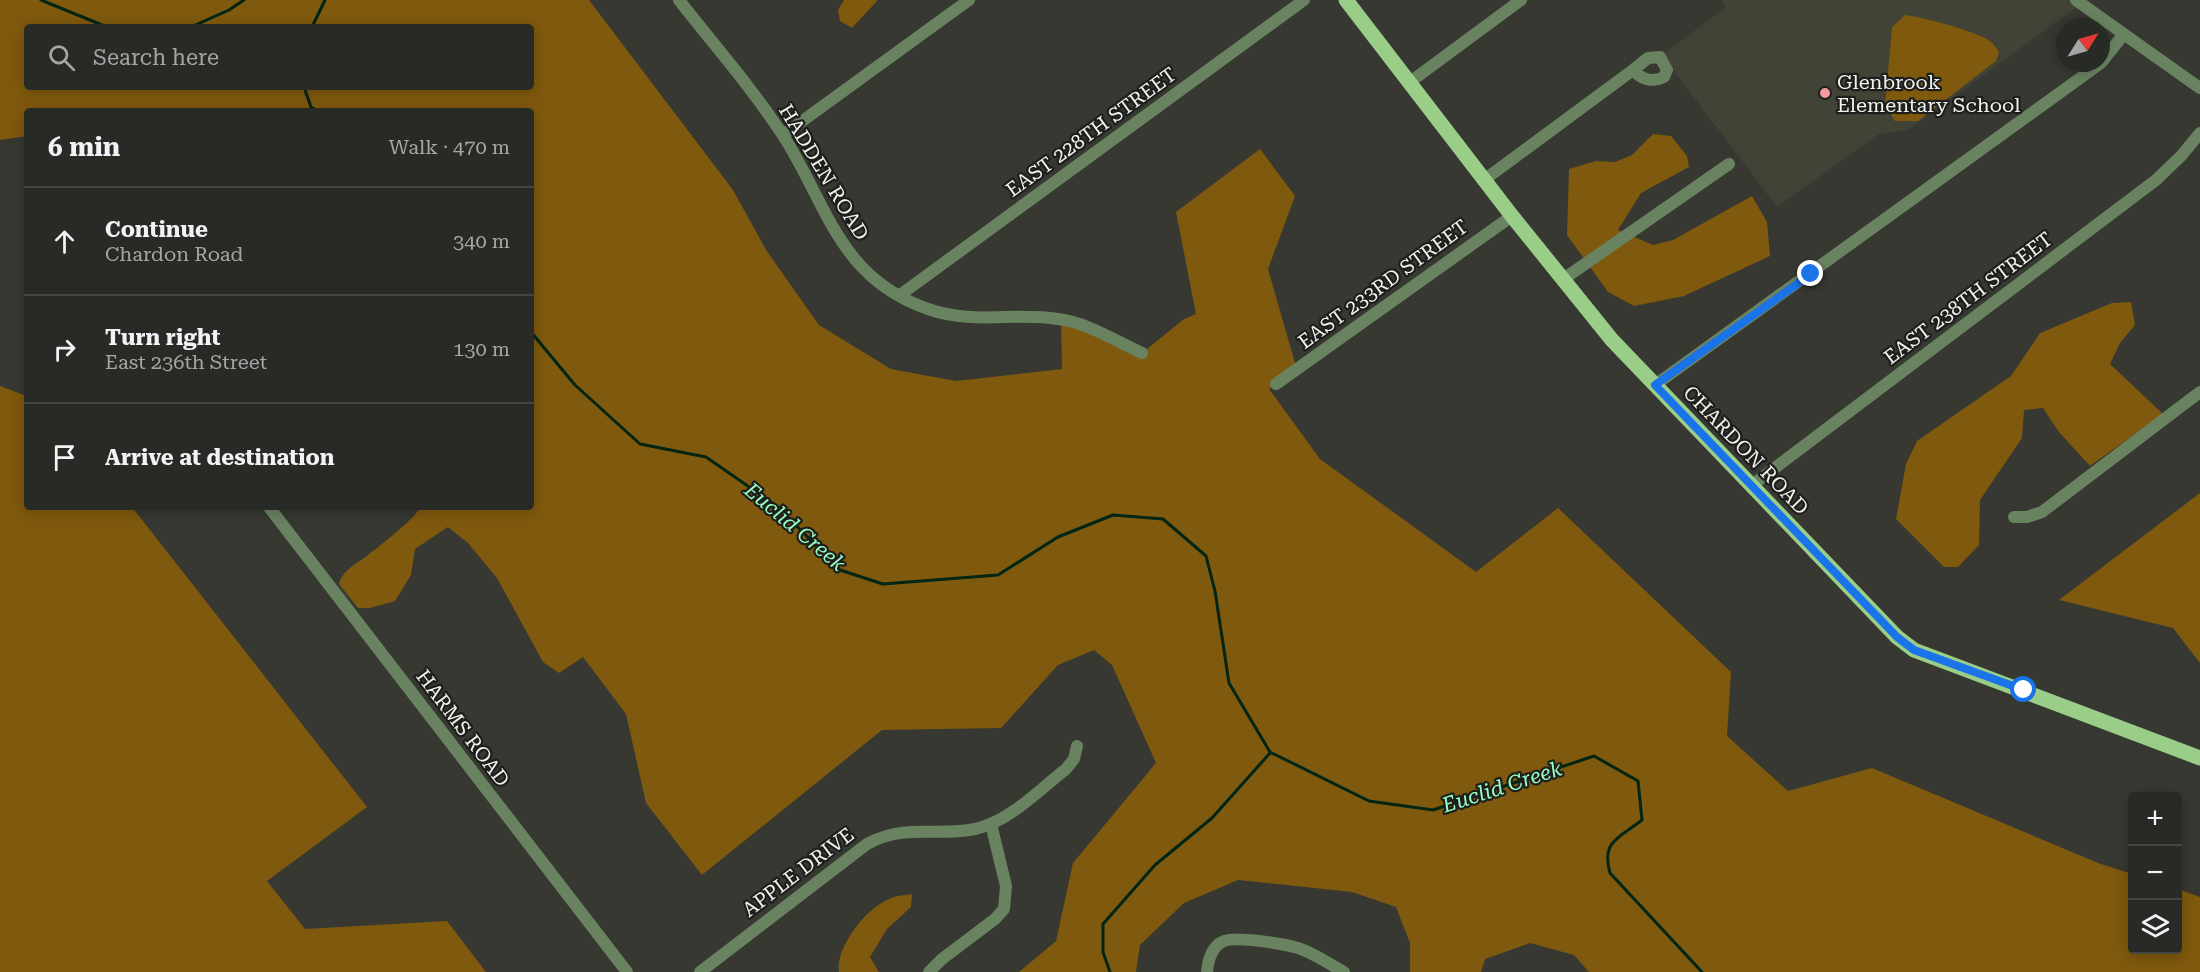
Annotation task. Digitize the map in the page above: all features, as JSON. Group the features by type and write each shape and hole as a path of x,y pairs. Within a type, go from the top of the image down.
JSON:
{"main road":[{"name":"CHARDON ROAD","path":"1346,0 1562,280 1612,340 1897,637 1914,650 2200,758"}],"street":[{"name":"HADDEN ROAD","path":"679,0 783,135 832,230 854,260 873,278 926,309 962,319 1061,319 1142,353"},
{"path":"783,135 969,0"},
{"name":"EAST 228TH STREET","path":"900,295 1304,0"},
{"path":"1410,82 1521,0"},
{"path":"2076,0 2200,88"},
{"path":"2110,52 2124,34"},
{"path":"1485,180 1633,70"},
{"path":"1655,385 2089,72"},
{"name":"EAST 238TH STREET","path":"1751,486 2156,180 2181,156 2200,133"},
{"path":"1562,280 1729,164"},
{"name":"EAST 233RD STREET","path":"1276,384 1512,216"},
{"path":"2014,517 2034,516 2042,512 2200,392"},
{"name":"HARMS ROAD","path":"271,510 627,972"},
{"name":"APPLE DRIVE","path":"700,972 874,840 905,830 966,830 991,824 1066,769 1074,759 1077,746"},
{"path":"929,972 942,959 995,919 1004,909 1006,886 991,824"},
{"path":"1207,972 1208,960 1214,950 1224,941 1239,940 1299,948 1344,972"}],"shaded area":[{"path":"0,0 589,0 733,190 766,250 819,325 891,369 956,381 1062,369 1061,319 1142,353 1184,319 1196,314 1176,212 1260,149 1295,196 1268,269 1297,370 1269,389 1320,459 1476,572 1558,508 1731,672 1727,736 1788,791 1872,768 2098,863 2128,873 2128,954 2182,954 2182,890 2200,897 2200,972 1589,972 1574,955 1530,943 1485,959 1481,972 1410,972 1410,943 1396,907 1352,892 1238,880 1184,903 1140,945 1136,972 1019,972 1056,941 1073,863 1156,763 1112,665 1094,650 1058,665 1001,728 882,730 702,875 646,803 626,714 583,657 559,673 543,662 497,578 468,543 448,527 415,549 411,575 395,601 370,608 358,608 339,584 347,571 396,532 418,510 534,510 534,108 24,108 24,136 0,140"},
{"path":"844,0 878,0 852,28 840,21 838,10"},
{"name":"Glenbrook Elementary School","path":"1721,0 2076,0 2081,4 2062,18 2056,18 2056,22 1908,130 1879,134 1777,207 1662,55 1726,7"},
{"path":"1905,15 1936,21 1973,33 1990,41 1999,52 1996,61 1918,121 1895,121 1885,106 1892,27"},
{"path":"1653,134 1671,136 1687,156 1689,167 1641,193 1618,230 1653,245 1673,240 1752,196 1767,222 1770,256 1684,296 1634,306 1608,292 1567,235 1569,169 1596,161 1615,162 1632,155"},
{"path":"2131,302 2135,325 2120,343 2110,364 2163,414 2090,466 2059,432 2043,408 2024,410 2022,438 1980,500 1979,545 1958,567 1944,567 1896,519 1906,464 1917,441 2011,376 2040,333 2112,303"},
{"path":"0,386 24,395 24,510 134,510 367,807 267,881 305,929 447,921 486,972 0,972"},
{"path":"2200,493 2200,663 2173,628 2059,600"},
{"path":"912,894 911,907 887,929 870,957 879,972 839,972 842,952 862,920 889,899"}],"waterway":[{"name":"Euclid Creek","path":"41,0 100,24"},
{"name":"Euclid Creek","path":"198,24 229,10 244,0"},
{"name":"Euclid Creek","path":"313,24 325,0"},
{"name":"Euclid Creek","path":"305,90 313,108"},
{"name":"Euclid Creek","path":"534,336 575,385 640,444 706,457 778,507 840,570 883,584 998,575 1058,537 1113,515 1163,519 1206,556 1215,591 1229,683 1270,752 1369,801 1433,810 1594,756 1638,781 1642,820 1619,836 1610,847 1608,854 1610,873 1702,972"},
{"path":"1110,972 1103,952 1103,924 1155,865 1212,818 1270,753"}],"place":[{"name":"Glenbrook Elementary School","path":"1825,93"}],"route":[{"path":"1811,274 1655,385 1897,637 1914,650 2024,690"}]}
